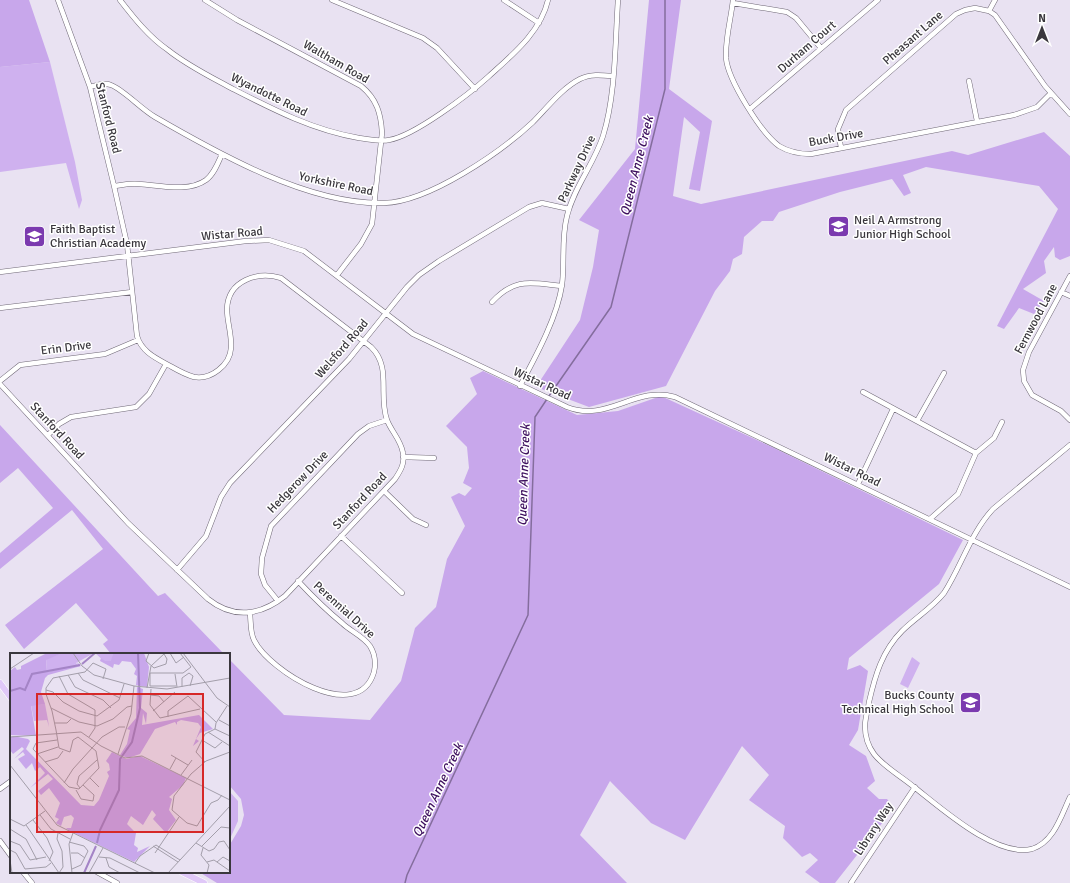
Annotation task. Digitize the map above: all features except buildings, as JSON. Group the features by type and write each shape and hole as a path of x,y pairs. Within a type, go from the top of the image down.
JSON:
{"main road":[{"path":"0,683 10,697"},
{"path":"184,873 204,883"}],"street":[{"name":"Stanford Road","path":"58,0 90,87 114,186 128,256 138,340"},
{"name":"Wyandotte Road","path":"120,0 137,21 163,46 205,74 293,119 341,134 381,141 395,138 412,130 456,103 475,89 528,37 539,23 548,0"},
{"name":"Waltham Road","path":"205,0 237,20 362,86 377,106 381,121 381,141 375,203 370,229 336,275"},
{"path":"332,0 371,18 407,30 423,38 437,48 475,89"},
{"path":"504,0 539,23"},
{"name":"Parkway Drive","path":"520,386 554,314 562,286 564,232 569,208 597,154 603,136 612,76 618,0"},
{"name":"Durham Court","path":"750,109 878,0"},
{"path":"995,0 989,11 1000,20 1051,93 1070,114"},
{"path":"733,1 787,12 796,18 822,48"},
{"name":"Buck Drive","path":"733,1 726,48 727,62 734,85 771,137 783,148 804,154 1029,111 1041,105 1051,93"},
{"name":"Pheasant Lane","path":"841,148 838,129 842,115 851,105 956,14 975,8 989,11"},
{"name":"Yorkshire Road","path":"90,87 105,84 113,86 153,116 222,154 282,182 333,196 375,203 403,202 433,191 507,145 573,83 587,76 612,76"},
{"path":"969,81 977,121"},
{"path":"114,186 136,183 172,187 194,184 206,180 212,174 222,154"},
{"name":"Welsford Road","path":"177,570 206,536 221,497 230,483 349,359 407,287 430,267 529,207 542,203 569,208"},
{"name":"Wistar Road","path":"0,272 246,241 269,240 304,251 425,341 574,410 590,412 603,410 647,395 669,395 693,404 1070,587"},
{"path":"138,340 145,351 186,374 197,377 212,374 222,367 229,357 231,348 227,309 230,296 237,285 242,282 261,276 274,276 284,280 374,350 382,363 384,375 384,402 387,420 399,441 403,457 434,458"},
{"name":"Fernwood Lane","path":"1070,276 1026,358 1023,376 1032,395 1061,411 1070,420"},
{"path":"492,302 506,288 517,284 530,282 562,286"},
{"path":"0,308 132,292"},
{"path":"1061,292 1070,296"},
{"name":"Erin Drive","path":"0,383 20,365 105,354 138,340"},
{"path":"48,435 59,424 71,417 136,407 149,394 166,364"},
{"path":"917,421 944,372"},
{"name":"Stanford Road","path":"0,383 128,523 215,605 229,611 250,614 270,607 278,601 384,491 400,471 403,457"},
{"path":"863,392 976,453"},
{"path":"858,484 894,408"},
{"name":"Hedgerow Drive","path":"278,601 265,585 261,574 262,558 271,526 358,434 369,426 387,420"},
{"path":"930,519 958,494 976,453 994,438 1002,422"},
{"path":"1070,445 993,509 980,524 971,538 944,593 897,636 884,655 874,683 865,722 868,743 878,759 980,836 1002,845 1025,850 1040,845 1050,837 1070,797"},
{"path":"384,491 413,519 426,525"},
{"path":"341,536 402,593"},
{"name":"Perennial Drive","path":"250,614 252,636 258,646 287,674 297,680 332,694 350,695 362,689 371,679 374,669 375,659 370,646 364,639 341,622 298,581"},
{"path":"0,789 10,782"},
{"name":"Library Way","path":"851,883 915,787"},
{"path":"0,841 10,855"},
{"path":"24,873 32,883"},
{"path":"99,873 117,883"}],"shaded area":[{"path":"0,0 29,0 50,62 0,67"},
{"path":"649,0 681,0 669,89 712,121 700,191 689,189 700,132 684,117 673,196 701,204 952,151 968,155 1044,132 1070,156 1070,256 1060,260 1055,257 1054,247 1044,261 1046,273 1023,289 1044,301 1034,314 1019,308 1004,329 997,326 1058,209 1039,186 926,167 903,175 911,193 904,196 892,179 840,192 779,212 773,221 762,221 744,237 742,254 733,259 730,271 715,291 666,386 589,407 536,387 580,320 593,267 599,230 579,220 635,149"},
{"path":"50,62 75,162 82,200 79,209 66,163 0,172 0,67"},
{"path":"483,371 577,415 618,411 661,396 772,447 963,540 939,584 849,658 847,670 860,665 868,671 858,730 849,745 866,756 875,781 867,788 879,799 887,799 894,808 835,883 820,883 805,872 818,860 810,853 802,857 783,838 785,826 749,800 769,775 742,746 685,840 651,823 610,781 580,835 627,883 217,883 201,873 230,873 230,844 241,826 244,815 241,799 230,786 230,660 284,715 370,720 401,681 415,628 436,607 447,559 465,526 451,497 459,493 465,496 472,488 463,483 469,468 467,447 446,426 477,394 470,378"},
{"path":"0,425 158,596 165,593 223,653 110,653 103,644 108,640 76,603 24,649 5,625 103,549 72,510 0,569 0,553 53,508 18,468 0,483"},
{"path":"912,657 920,663 908,688 900,684"},
{"path":"230,792 238,801 238,821 230,839"}],"waterway":[{"name":"Queen Anne Creek","path":"549,396 611,307 665,89 665,0"},
{"name":"Queen Anne Creek","path":"405,883 407,875 528,615 535,417 547,399"}],"place":[{"name":"Neil A Armstrong Junior High School","path":"839,227"},
{"name":"Faith Baptist Christian Academy","path":"35,236"},
{"name":"Bucks County Technical High School","path":"970,702"}]}
